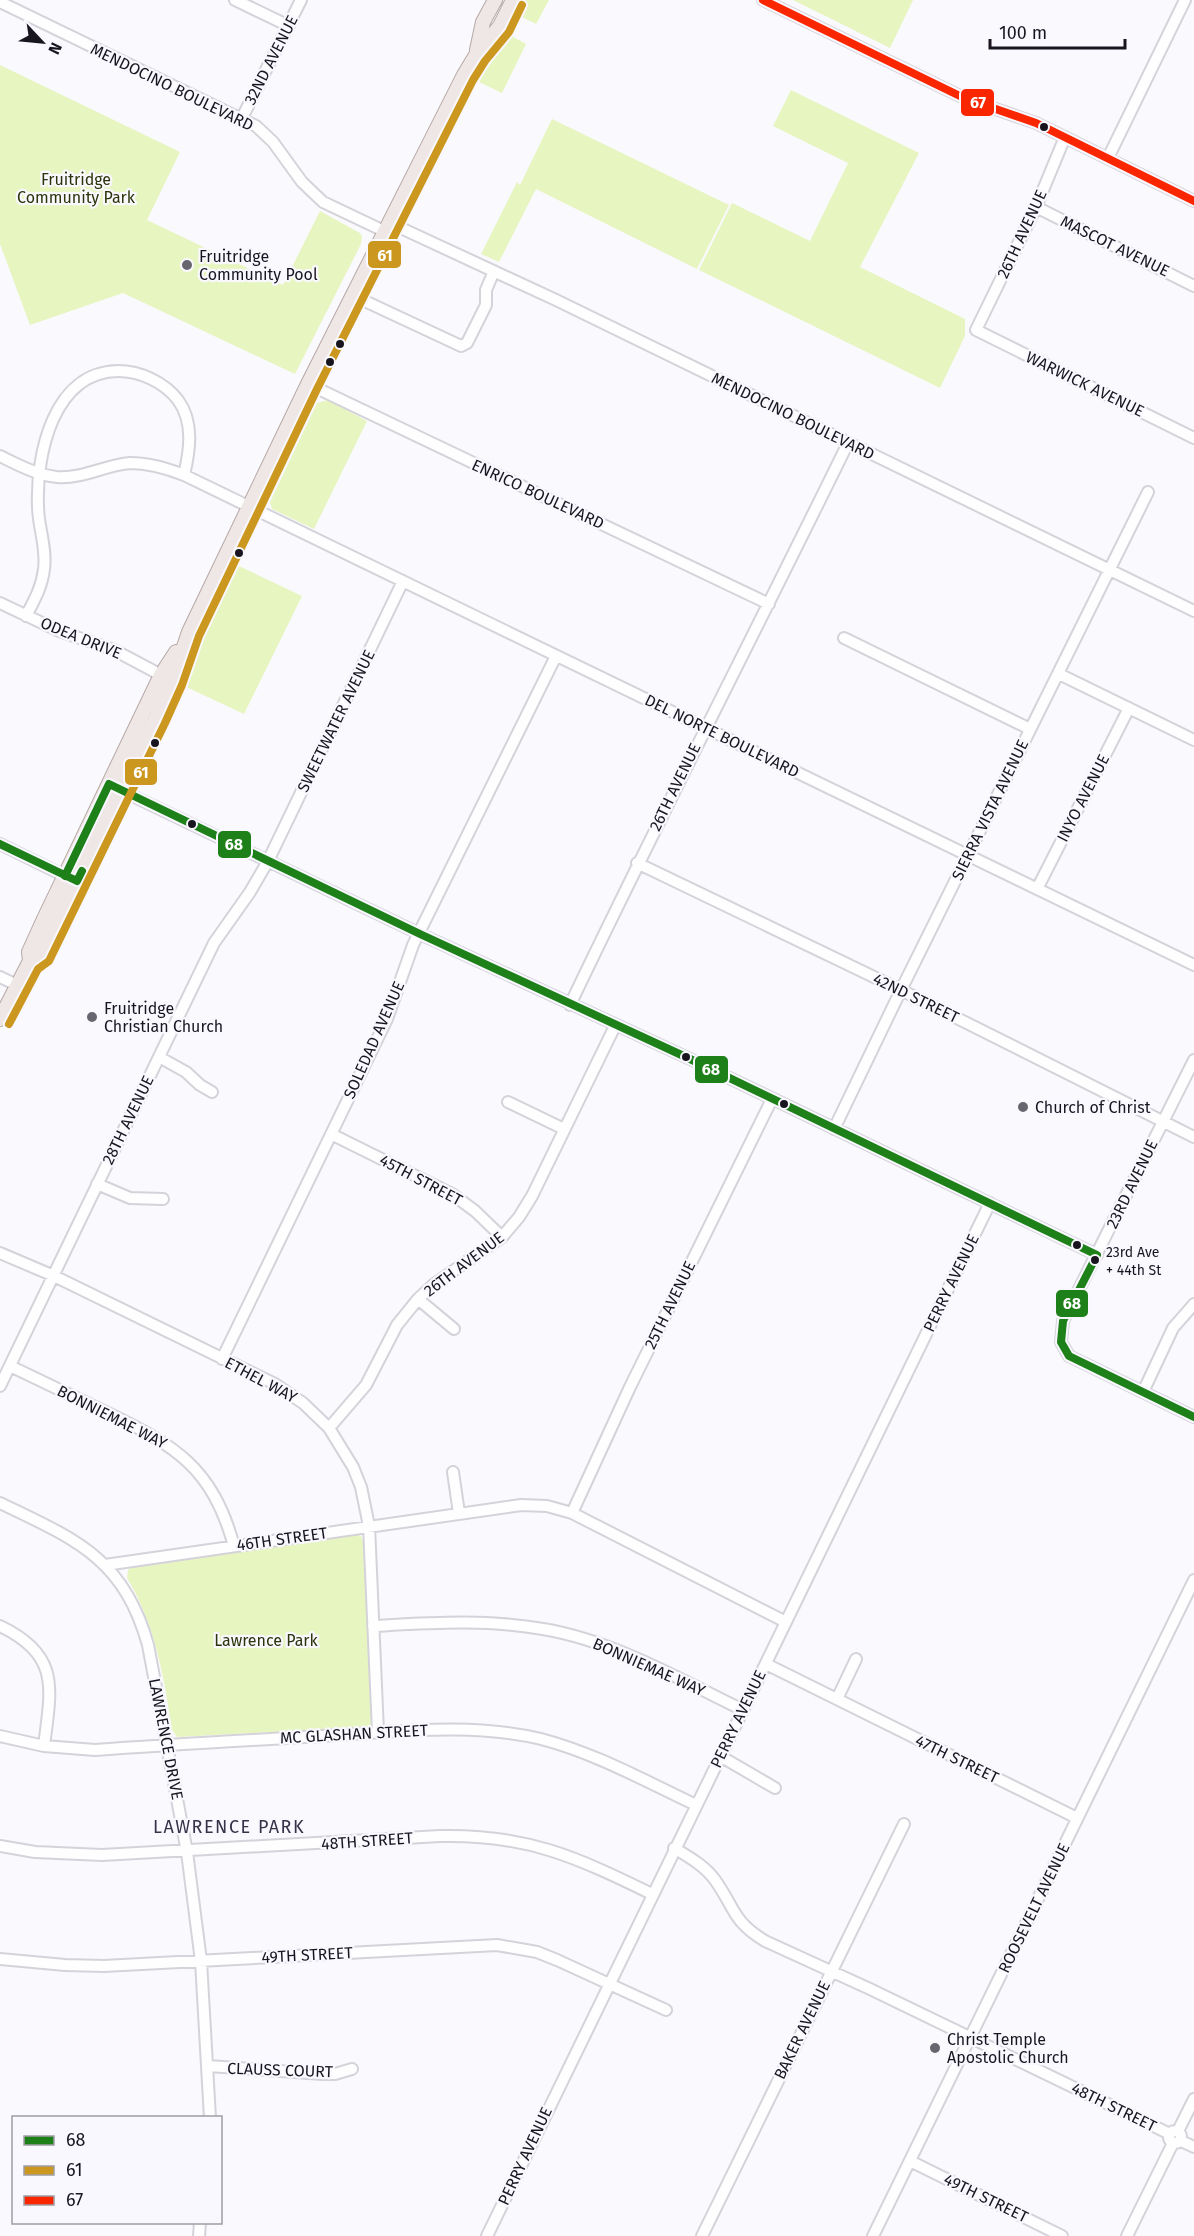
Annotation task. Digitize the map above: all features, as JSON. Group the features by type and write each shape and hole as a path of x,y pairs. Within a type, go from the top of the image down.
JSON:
{"main road":[{"path":"476,56 483,22 495,0"},
{"path":"0,1019 30,961 40,956 71,878 115,787 172,682 189,632 308,384 476,56 500,26 513,0"},
{"path":"115,787 161,675 189,632"}],"street":[{"path":"235,0 289,26"},
{"name":"32ND AVENUE","path":"241,120 301,0"},
{"path":"763,0 964,98 1019,117 1065,137 1194,201"},
{"path":"1108,158 1185,0"},
{"name":"MENDOCINO BOULEVARD","path":"0,2 256,126 273,142 302,182 323,201 494,271 1109,572 1194,611"},
{"name":"26TH AVENUE","path":"976,330 1036,207 1065,137"},
{"name":"MASCOT AVENUE","path":"1036,207 1194,286"},
{"path":"354,296 461,346 467,343 486,305 486,290 494,271"},
{"name":"WARWICK AVENUE","path":"976,330 1194,438"},
{"path":"26,616 40,587 44,568 44,549 38,518 38,472 54,415 67,396 83,382 102,373 122,371 151,378 177,399 189,425 190,443 184,475"},
{"name":"ENRICO BOULEVARD","path":"308,384 769,604"},
{"name":"26TH AVENUE","path":"570,1005 637,863 848,443"},
{"path":"0,456 56,477 76,477 129,464 151,464 184,475 249,507"},
{"name":"SIERRA VISTA AVENUE","path":"834,1129 1148,492"},
{"name":"DEL NORTE BOULEVARD","path":"249,507 1194,965"},
{"name":"SWEETWATER AVENUE","path":"268,861 403,581"},
{"name":"ODEA DRIVE","path":"0,603 59,631 114,650 161,675"},
{"path":"844,638 1030,729"},
{"name":"SOLEDAD AVENUE","path":"222,1359 394,1004 409,955 556,656"},
{"path":"1059,674 1194,740"},
{"name":"INYO AVENUE","path":"1037,889 1129,708"},
{"path":"115,787 420,934 772,1098 1097,1255"},
{"path":"0,844 71,878"},
{"name":"28TH AVENUE","path":"0,1386 214,943 250,892 268,861"},
{"name":"42ND STREET","path":"637,863 901,990 1194,1137"},
{"path":"0,976 17,985"},
{"name":"26TH AVENUE","path":"329,1428 366,1384 397,1325 418,1299 442,1279 502,1237 526,1207 615,1026"},
{"path":"159,1057 186,1072 212,1092"},
{"name":"23RD AVENUE","path":"1143,1392 1069,1356 1061,1342 1063,1321 1194,1060"},
{"name":"25TH AVENUE","path":"572,1513 630,1387 772,1098"},
{"path":"508,1102 564,1129"},
{"name":"45TH STREET","path":"331,1134 452,1194 502,1237"},
{"path":"97,1184 130,1198 163,1199"},
{"name":"PERRY AVENUE","path":"487,2236 608,1983 990,1203"},
{"name":"ETHEL WAY","path":"0,1253 54,1276 291,1394 329,1428 353,1467 361,1487 369,1526 378,1732"},
{"path":"418,1299 454,1329"},
{"path":"1194,1304 1173,1328 1143,1392 1194,1417"},
{"name":"BONNIEMAE WAY","path":"10,1366 147,1432 175,1450 196,1470 214,1493 228,1523 234,1546"},
{"path":"453,1472 459,1512"},
{"name":"LAWRENCE DRIVE","path":"0,1503 71,1538 87,1549 105,1565 123,1587 142,1622 187,1852 201,1961 210,2116"},
{"name":"46TH STREET","path":"105,1565 459,1512 520,1505 547,1506 572,1513 786,1622"},
{"name":"ROOSEVELT AVENUE","path":"873,2236 1194,1580"},
{"name":"BONNIEMAE WAY","path":"373,1626 490,1622 544,1629 597,1643 629,1655 743,1710"},
{"path":"0,1626 29,1643 47,1672 51,1696 44,1746"},
{"path":"837,1699 856,1659"},
{"name":"47TH STREET","path":"766,1664 1077,1818"},
{"name":"MC GLASHAN STREET","path":"0,1736 44,1746 95,1750 378,1732 457,1729 489,1731 541,1739 596,1757 696,1805"},
{"path":"720,1756 775,1788"},
{"name":"BAKER AVENUE","path":"702,2236 904,1824"},
{"name":"48TH STREET","path":"0,1846 68,1854 187,1852 440,1836 491,1837 556,1851 583,1861 652,1894"},
{"name":"48TH STREET","path":"674,1848 708,1872 735,1916 754,1935 970,2037 1194,2147"},
{"name":"49TH STREET","path":"0,1959 65,1965 201,1961 497,1945 537,1952 666,2010"},
{"name":"CLAUSS COURT","path":"208,2066 323,2074 335,2074 352,2069"},
{"path":"1127,2236 1194,2099"},
{"name":"49TH STREET","path":"910,2161 1062,2236"},
{"path":"492,2236 498,2212"}],"green space":[{"path":"524,0 549,0 536,24 516,14"},
{"path":"793,0 913,0 890,48"},
{"path":"506,33 526,44 502,93 479,82"},
{"name":"Fruitridge Community Park","path":"0,65 180,152 147,220 283,285 320,211 360,233 361,244 295,374 123,293 30,325 0,244"},
{"path":"791,90 919,153 860,267 965,319 965,336 940,388 699,270 732,203 810,241 848,163 773,126"},
{"path":"552,119 729,205 697,269 536,189 499,262 481,254 517,182 520,185"},
{"path":"328,400 367,421 314,529 272,509 270,502 317,403"},
{"path":"239,566 302,596 244,714 180,684"},
{"name":"Lawrence Park","path":"353,1533 361,1536 363,1541 372,1724 365,1727 177,1737 172,1730 157,1651 145,1614 127,1578 128,1570 132,1567"}],"transit line":[{"name":"67","path":"763,0 964,98 1036,123 1194,201"},
{"name":"61","path":"9,1024 38,969 49,961 165,723 182,685 199,636 317,389 473,80 509,32 522,5"},
{"name":"68","path":"65,876 109,784 420,934 688,1058 1097,1255 1063,1321 1061,1342 1069,1356 1194,1417"},
{"name":"68","path":"0,844 77,881 82,871"}],"place":[{"name":"Fruitridge Community Pool","path":"187,265"},
{"name":"Fruitridge Christian Church","path":"92,1017"},
{"name":"Church of Christ","path":"1023,1107"},
{"name":"23rd Ave + 44th St","path":"1095,1260"},
{"name":"Christ Temple Apostolic Church","path":"935,2048"}],"district":[{"name":"LAWRENCE PARK","path":"229,1827"}]}
